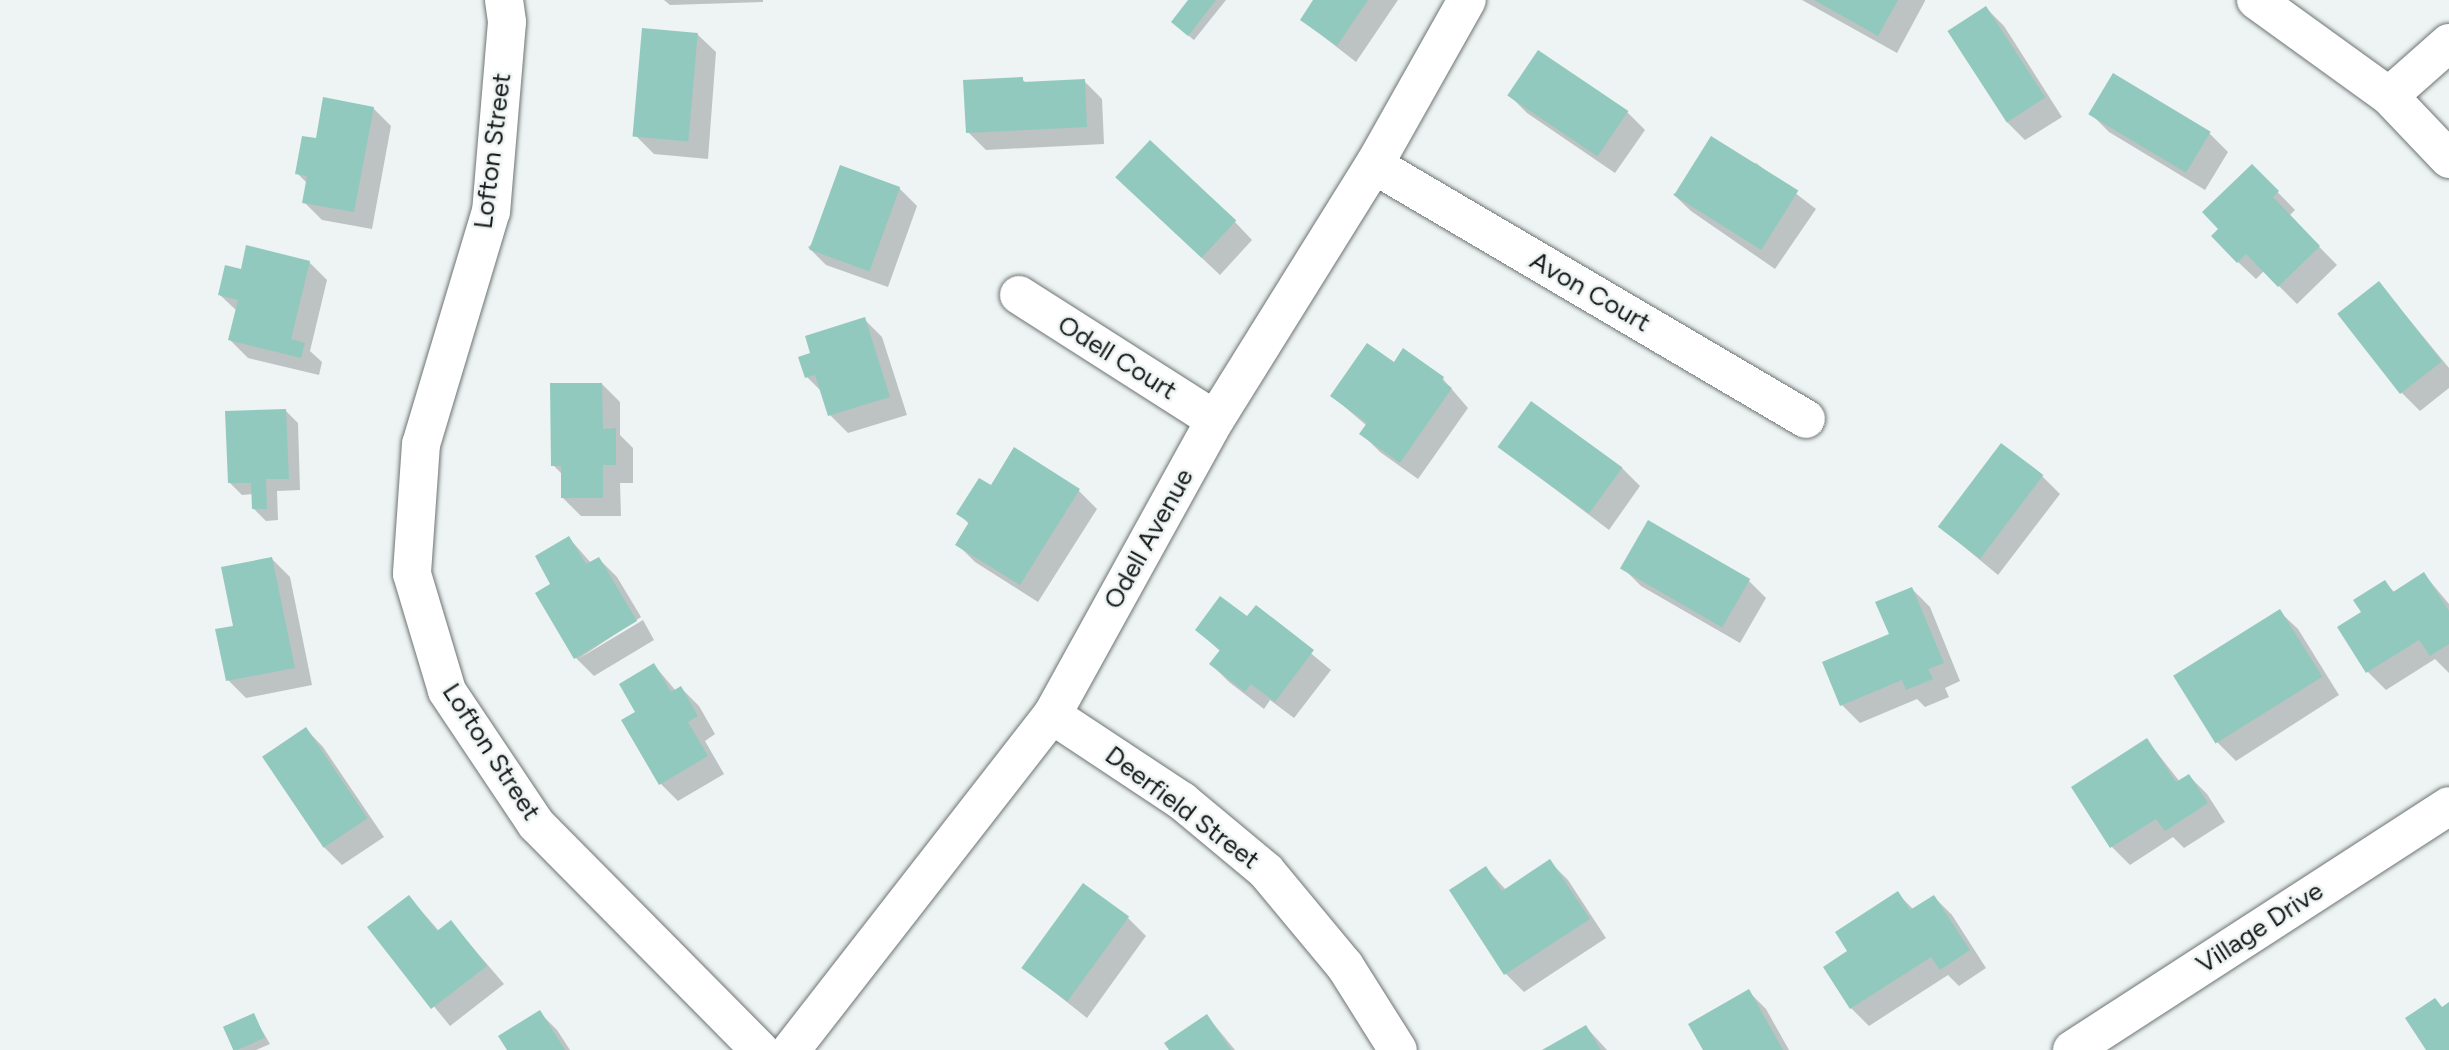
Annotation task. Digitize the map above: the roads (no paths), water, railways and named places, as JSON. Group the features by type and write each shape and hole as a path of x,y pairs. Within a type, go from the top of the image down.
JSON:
{"street":[{"name":"Lofton Street","path":"504,0 507,22 491,211 421,444 412,574 447,691 536,824 760,1050"},
{"name":"Odell Avenue","path":"791,1050 1052,715 1215,420 1374,166 1466,0"},
{"path":"2256,0 2389,96 2449,159"},
{"path":"2389,96 2449,43"},
{"name":"Avon Court","path":"1374,166 1806,419"},
{"name":"Odell Court","path":"1019,295 1215,420"},
{"name":"Deerfield Street","path":"1052,715 1182,801 1266,871 1345,966 1398,1050"},
{"name":"Village Drive","path":"2072,1050 2449,806"}]}
